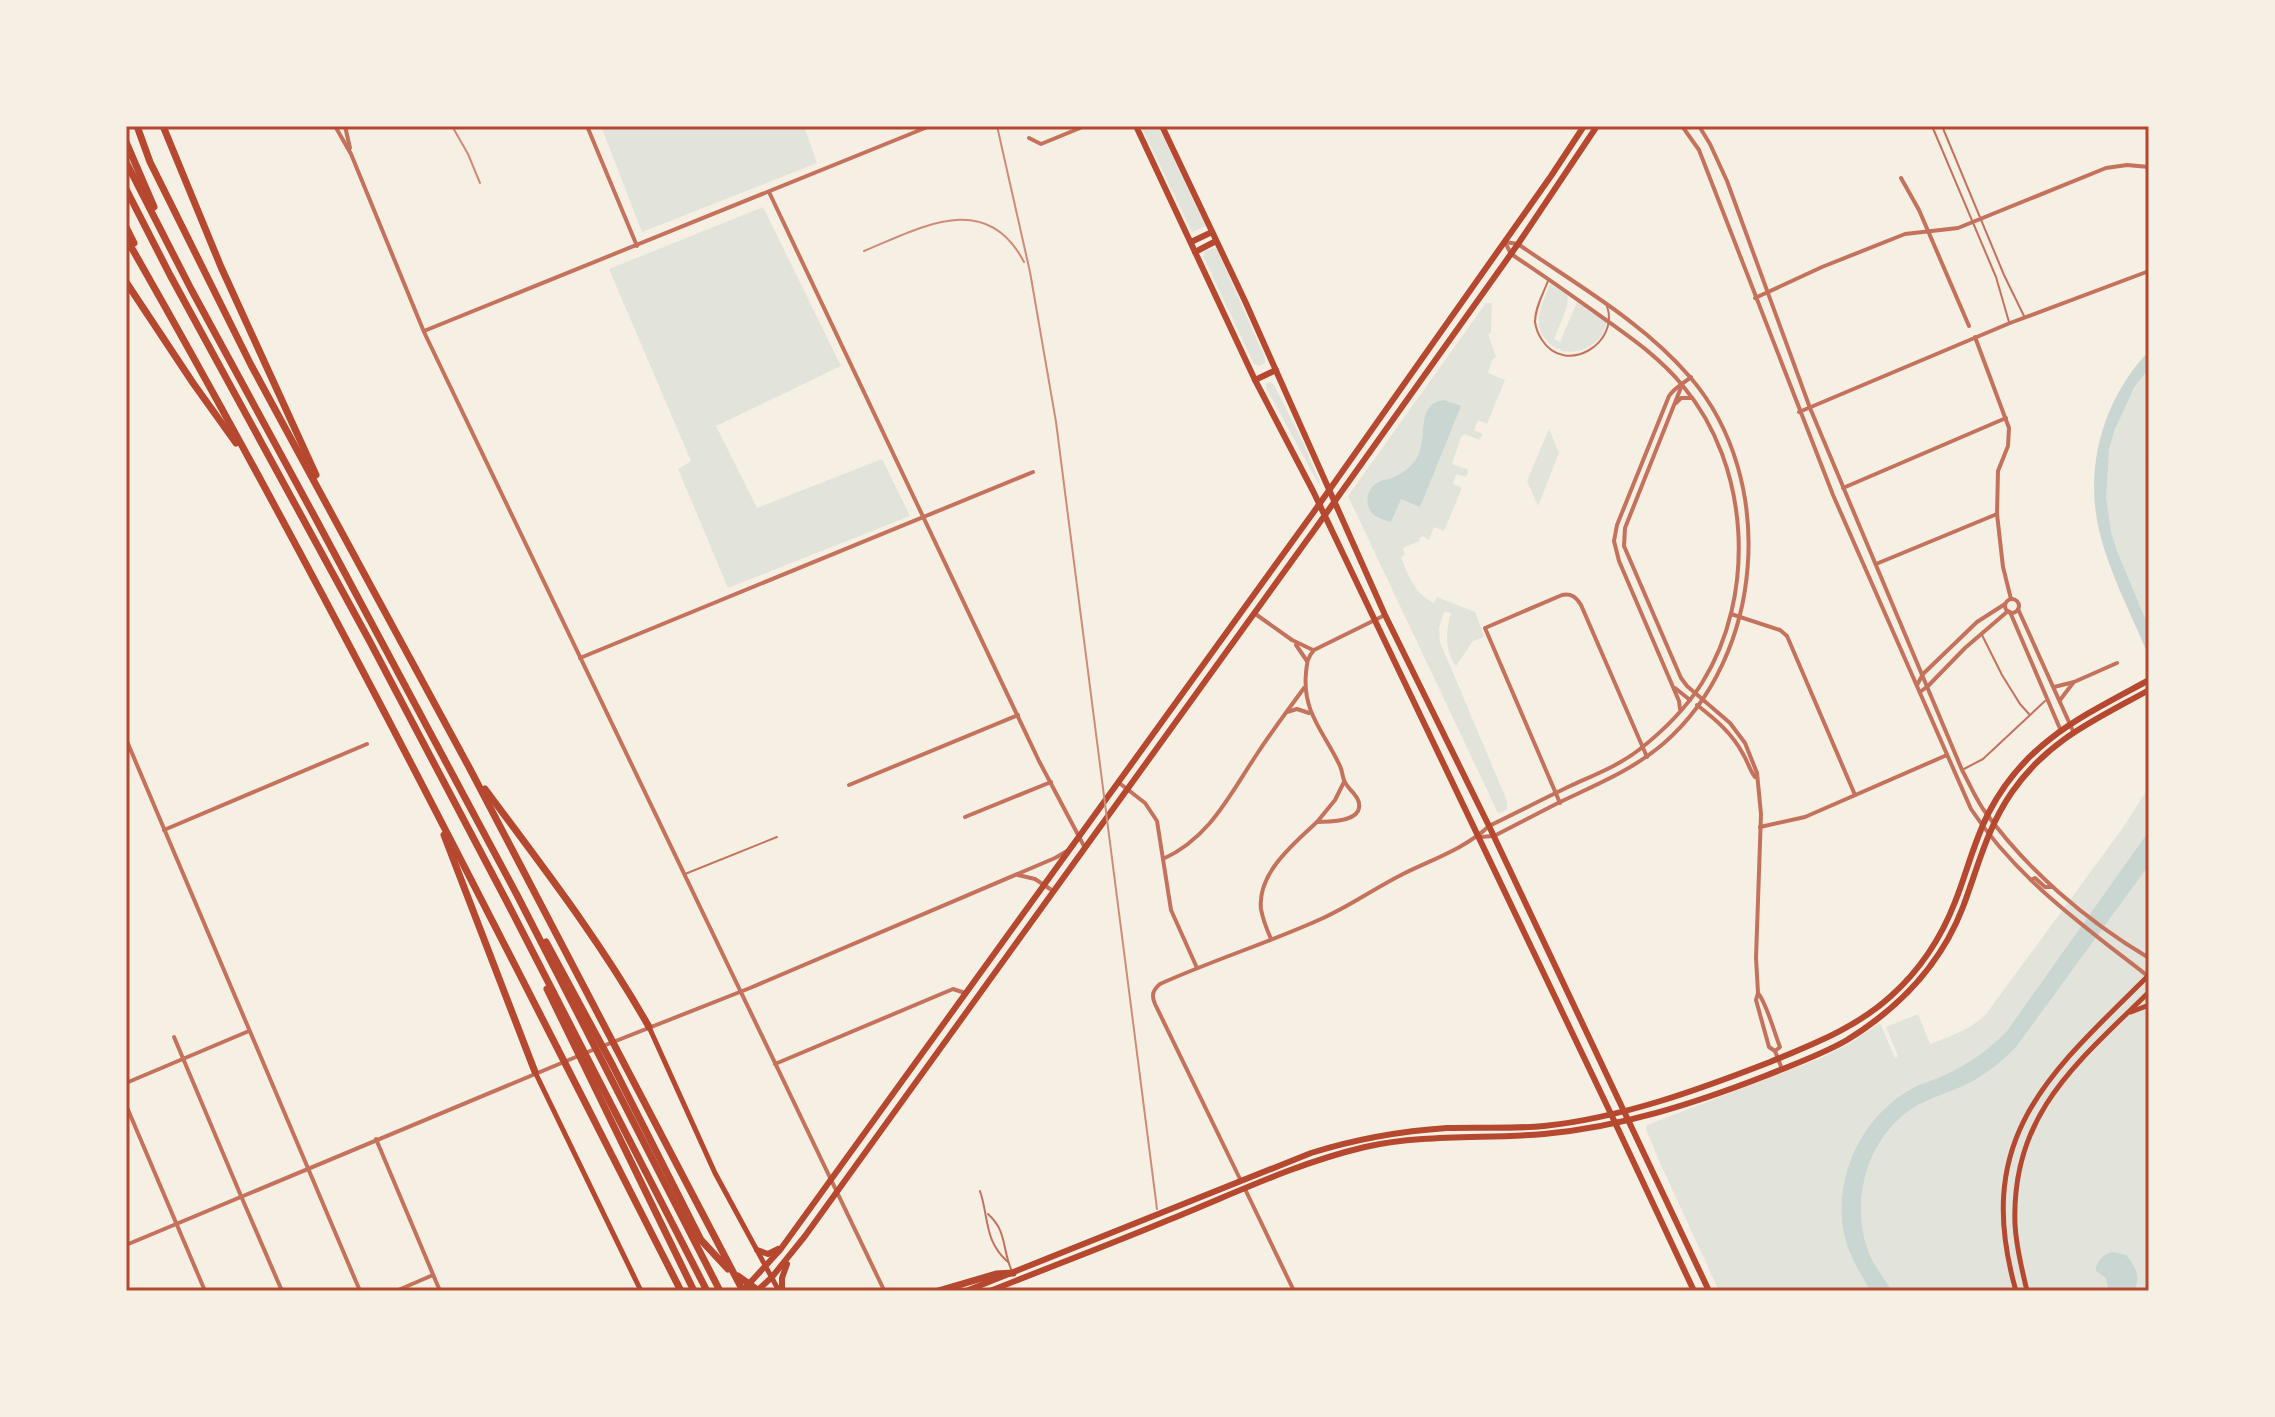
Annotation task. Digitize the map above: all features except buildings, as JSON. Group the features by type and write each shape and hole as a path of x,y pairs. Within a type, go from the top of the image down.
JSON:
{"highway":[{"path":"134,126 251,365 470,769 742,1291"},
{"path":"163,126 221,267 340,528"},
{"path":"126,142 151,201 187,270 191,289"},
{"path":"126,162 191,289 517,895 720,1291"},
{"path":"126,189 369,640 707,1291"},
{"path":"126,201 140,218"},
{"path":"126,227 156,291"},
{"path":"126,238 254,468 426,793 681,1291"},
{"path":"126,282 254,468"},
{"path":"470,769 578,916 649,1027"},
{"path":"426,793 535,1072"},
{"path":"517,895 613,1066 701,1240 726,1268 760,1289"},
{"path":"506,900 694,1291"},
{"path":"938,1291 1007,1274"}],"main road":[{"path":"1136,126 1692,1288 1703,1279"},
{"path":"1162,126 1276,370 1385,615 1494,836 1709,1291"},
{"path":"742,1291 784,1244 881,1111 1329,490 1584,126"},
{"path":"760,1289 793,1251 891,1117 1325,516 1518,244 1597,126"},
{"path":"1568,151 1577,156"},
{"path":"1191,242 1212,232"},
{"path":"1195,252 1216,241"},
{"path":"1445,325 1456,331"},
{"path":"1255,380 1276,370"},
{"path":"1390,402 1401,408"},
{"path":"1266,577 1275,585"},
{"path":"1245,606 1254,613"},
{"path":"1221,639 1231,645"},
{"path":"966,1291 1311,1153 1370,1137 1587,1120 1727,1078 1776,1055 1839,1033 1882,1005 1912,975 1936,941 1955,904 1982,827 2006,785 2023,765 2070,723 2149,680"},
{"path":"990,1291 1313,1161 1371,1146 1444,1137 1542,1134 1616,1124 1716,1094 1844,1042 1887,1012 1919,981 1944,946 1962,911 1988,834 2028,772 2073,731 2149,690"},
{"path":"1171,707 1181,714"},
{"path":"1017,921 1027,928"},
{"path":"1936,941 1944,946"},
{"path":"2016,1291 2003,1222 2006,1173 2021,1124 2031,1105 2066,1060 2149,976"},
{"path":"973,982 983,989"},
{"path":"2027,1291 2015,1223 2022,1155 2042,1108 2068,1075 2149,992"},
{"path":"1882,1005 1887,1012"},
{"path":"2127,1014 2149,1005"},
{"path":"649,1027 715,1173 780,1291"},
{"path":"935,1036 944,1043"},
{"path":"535,1072 641,1291"},
{"path":"881,1111 891,1117"},
{"path":"2003,1222 2015,1223"},
{"path":"757,1250 768,1254 784,1244"},
{"path":"780,1291 783,1271 793,1251"}],"street":[{"path":"335,126 351,154 424,332 883,1288"},
{"path":"345,126 351,154"},
{"path":"587,126 637,246"},
{"path":"424,332 930,126"},
{"path":"1029,138 1041,144 1085,126"},
{"path":"1682,126 1699,150 1833,495 1971,809 1982,827 2031,880 2149,976"},
{"path":"1699,126 1727,181 1810,408 1962,770 1994,823 2053,887 2128,946 2149,958"},
{"path":"1699,150 1710,144"},
{"path":"1755,298 1905,234 1958,228 2091,173 2127,165 2149,167"},
{"path":"1901,178 1919,210 1969,326"},
{"path":"769,192 1018,715 1085,848"},
{"path":"1478,837 1494,836 1614,778 1647,757 1675,732 1718,675 1733,642 1746,591 1748,555 1741,482 1729,443 1691,377 1653,340 1607,305 1518,244 1505,242"},
{"path":"1294,1291 1178,1054 1153,994 1160,984 1345,907 1478,837 1489,826 1642,748 1690,700 1710,667 1730,614 1738,551 1734,496 1714,438 1692,398 1647,350 1511,254 1505,242"},
{"path":"1799,412 2024,317 2149,271"},
{"path":"1975,337 2006,418 2009,437 1998,471 1997,514 2003,567 2011,599"},
{"path":"1680,710 1617,556 1614,533 1669,396 1674,388 1691,377"},
{"path":"1682,385 1623,538 1624,550 1681,678 1721,713 1738,733 1757,773 1760,827 1756,1000 1769,1047 1782,1069"},
{"path":"1673,409 1679,399 1692,398"},
{"path":"1843,488 2006,418"},
{"path":"580,658 1033,472"},
{"path":"1876,564 1997,514"},
{"path":"1560,803 1485,628 1562,595 1575,597 1647,757"},
{"path":"1917,685 1923,674 1977,622 2011,599"},
{"path":"2011,599 2019,602 2018,609 2073,731"},
{"path":"2005,604 2064,738"},
{"path":"1920,692 1982,634 2009,612 2018,609"},
{"path":"1641,613 1650,610"},
{"path":"1254,613 1292,640 1314,650"},
{"path":"1730,614 1785,634 1855,795"},
{"path":"1317,822 1355,815 1359,801 1344,782 1341,769 1311,714 1304,688 1307,661 1314,650 1385,615"},
{"path":"1292,640 1307,661"},
{"path":"2054,687 2074,682 2117,663"},
{"path":"2060,700 2074,682"},
{"path":"1673,687 1727,729 1756,778"},
{"path":"1163,859 1184,849 1214,820 1304,688"},
{"path":"1287,712 1302,710 1311,714"},
{"path":"849,785 1018,715"},
{"path":"126,739 360,1291"},
{"path":"164,830 367,744"},
{"path":"1760,827 1805,817 1947,755"},
{"path":"1117,781 1145,803 1157,821 1171,910 1197,968"},
{"path":"965,817 1051,782"},
{"path":"1271,939 1261,908 1264,884 1275,866 1335,800 1344,782"},
{"path":"126,1245 535,1072 740,992 1055,858 1068,849"},
{"path":"1016,875 1027,876 1053,891"},
{"path":"2031,880 2035,878 2045,887 2053,887"},
{"path":"775,1064 953,989 965,993"},
{"path":"1758,993 1780,1047 1776,1055"},
{"path":"126,1083 249,1030"},
{"path":"174,1037 282,1291"},
{"path":"126,1105 205,1291"},
{"path":"376,1139 440,1291"},
{"path":"396,1291 433,1275"}],"lane":[{"path":"1932,126 1996,277 2010,323"},
{"path":"1942,126 2024,317"},
{"path":"1549,279 1535,320 1537,332 1550,349 1569,355 1584,353 1596,345 1611,323 1607,305"},
{"path":"1982,634 2002,675 2029,714"},
{"path":"1962,770 1983,759 2046,700"},
{"path":"684,875 777,837"},
{"path":"980,1191 987,1213 986,1226 996,1251 1008,1262"},
{"path":"987,1213 997,1222 1006,1244 1007,1284"}],"shaded area":[{"path":"601,126 804,126 817,163 642,232"},
{"path":"1141,126 1158,126 1206,226 1192,232"},
{"path":"763,207 841,366 716,426 757,508 882,459 910,516 728,588 678,469 691,461 609,269"},
{"path":"1217,249 1265,358 1265,363 1259,366 1254,364 1204,258 1204,252"},
{"path":"1550,284 1568,295 1567,307 1554,339 1560,342 1577,302 1607,322 1601,336 1590,346 1576,351 1561,351 1542,335 1540,311"},
{"path":"1486,303 1492,303 1491,333 1488,334 1496,357 1488,373 1505,380 1487,424 1478,420 1474,430 1483,434 1479,440 1465,434 1461,437 1452,464 1468,472 1466,477 1456,474 1453,484 1462,488 1444,531 1434,527 1429,540 1423,536 1419,538 1420,541 1403,548 1405,554 1401,558 1413,584 1427,599 1434,603 1437,597 1475,612 1484,636 1473,641 1456,666 1447,641 1451,613 1444,612 1439,628 1440,642 1507,801 1507,810 1498,813 1348,496"},
{"path":"2149,351 2149,368 2134,388 2115,429 2109,450 2106,498 2117,551 2149,628 2149,657 2103,546 2094,482 2096,458 2109,411 2133,370"},
{"path":"2149,368 2149,457 2145,458 2149,495 2149,628 2110,531 2105,487 2117,424"},
{"path":"1270,382 1304,444 1320,483 1266,388"},
{"path":"1444,400 1461,406 1420,507 1401,499 1391,522 1376,516 1368,503 1370,489 1413,464 1421,448 1426,414 1435,403"},
{"path":"1549,429 1559,453 1538,506 1527,481"},
{"path":"2149,787 2149,1291 1719,1291 1660,1163 1647,1125 1821,1058 1880,1023 1895,1058 1898,1056 1886,1027 1918,1014 1930,1044 1973,1024 1986,1014 2122,829"},
{"path":"2149,831 2149,865 2016,1047 1974,1080 1916,1106 1886,1133 1875,1150 1863,1188 1862,1228 1869,1254 1892,1291 1871,1291 1847,1246 1843,1229 1844,1187 1856,1148 1880,1114 1895,1100 1965,1064 2007,1031"},
{"path":"2113,1252 2126,1255 2135,1268 2137,1281 2134,1291 2109,1291 2106,1278 2096,1271 2101,1258"}],"railway":[{"path":"452,126 480,183"},
{"path":"997,126 1030,272 1056,422 1157,1209"},
{"path":"864,251 929,225 971,220 991,226 1009,240 1024,262"}]}
